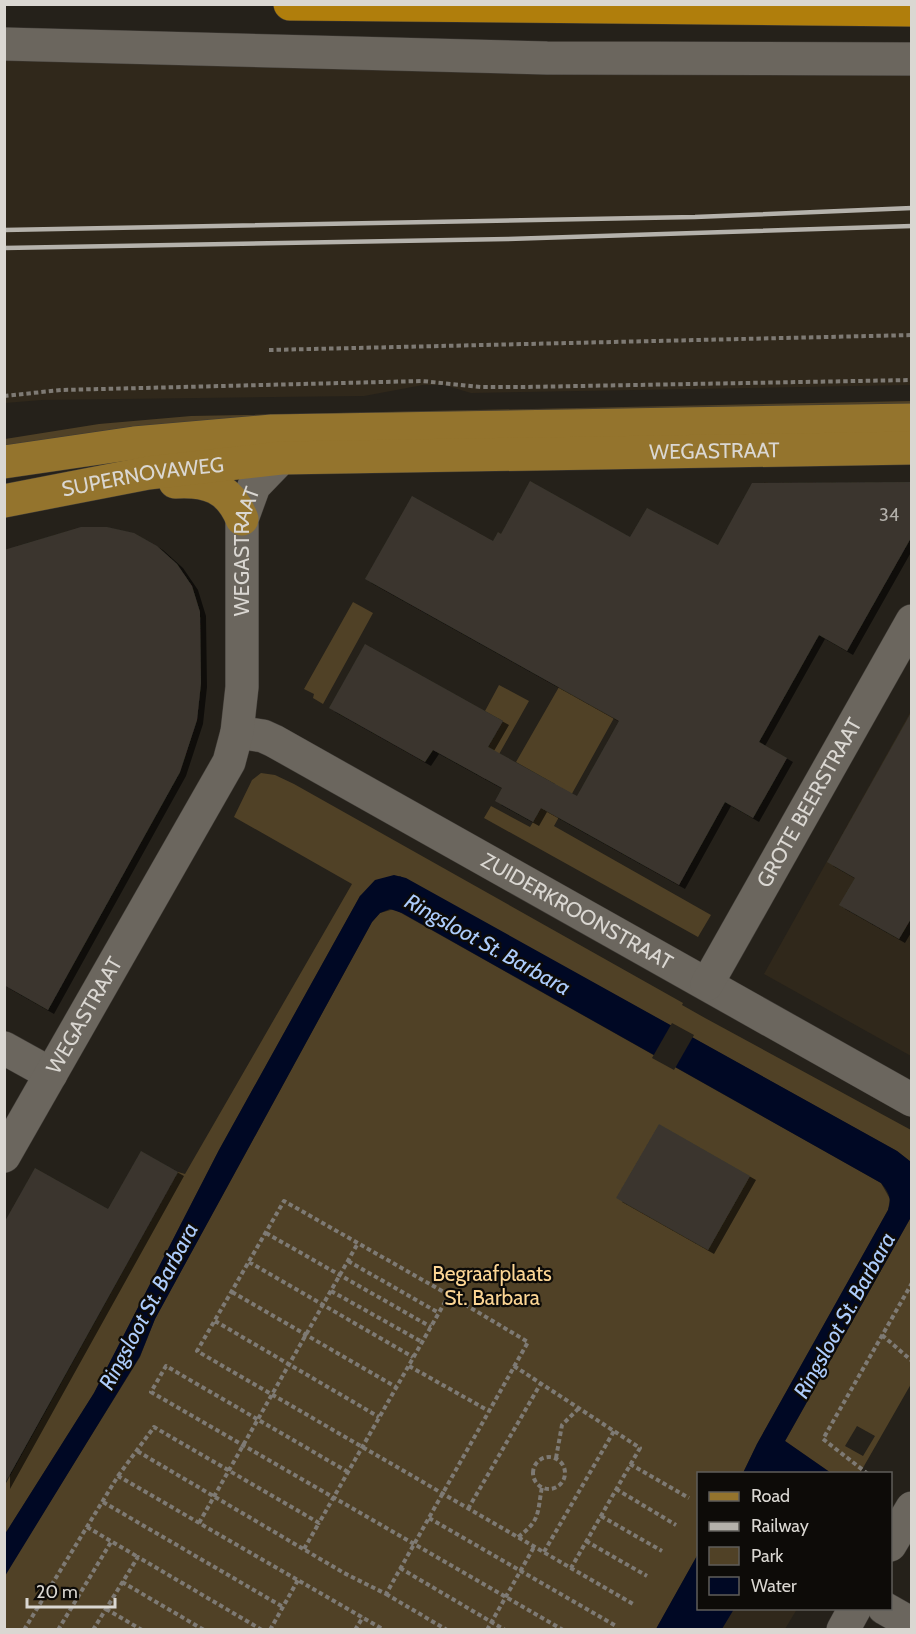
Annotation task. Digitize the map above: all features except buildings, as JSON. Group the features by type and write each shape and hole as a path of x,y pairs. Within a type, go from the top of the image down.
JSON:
{"highway":[{"path":"290,4 912,10"}],"main road":[{"name":"WEGASTRAAT","path":"276,445 912,420"},
{"name":"SUPERNOVAWEG","path":"4,462 144,442 276,445"},
{"name":"WEGASTRAAT","path":"276,445 912,448"},
{"name":"SUPERNOVAWEG","path":"4,501 148,474 276,445"},
{"path":"148,474 164,483 196,482 220,488 234,502 242,519"}],"street":[{"path":"4,44 547,58 912,59"},
{"name":"WEGASTRAAT","path":"4,1156 222,777 237,732 242,687 242,519 254,486 276,445"},
{"name":"GROTE BEERSTRAAT","path":"707,984 912,621"},
{"name":"ZUIDERKROONSTRAAT","path":"237,732 263,736 274,741 912,1100"},
{"path":"4,1048 51,1074"},
{"path":"892,1543 912,1508"},
{"path":"843,1629 854,1610"},
{"path":"888,1610 912,1624"}],"path":[{"path":"269,350 912,335"},
{"path":"4,396 61,390 422,381 481,387 524,387 912,380"},
{"path":"386,1594 429,1518 442,1494 514,1366 528,1342 284,1201 197,1351 442,1494 633,1604"},
{"path":"266,1233 431,1327"},
{"path":"199,1523 358,1244"},
{"path":"348,1261 439,1313"},
{"path":"249,1262 413,1357"},
{"path":"867,1472 823,1438 912,1283"},
{"path":"331,1290 422,1342"},
{"path":"232,1292 396,1387"},
{"path":"304,1549 449,1295"},
{"path":"215,1321 379,1417"},
{"path":"882,1335 912,1361"},
{"path":"348,1472 166,1366 151,1392 563,1629"},
{"path":"409,1366 489,1411"},
{"path":"514,1366 640,1448 571,1568"},
{"path":"468,1509 541,1383"},
{"path":"556,1458 562,1425 565,1419 579,1408"},
{"path":"24,1629 118,1476 154,1427 319,1523"},
{"path":"544,1552 614,1431"},
{"path":"137,1451 304,1549 447,1629"},
{"path":"556,1458 564,1466 562,1482 553,1488 542,1487 533,1477 534,1467 541,1459 556,1458"},
{"path":"630,1464 689,1498"},
{"path":"118,1476 384,1629"},
{"path":"518,1537 530,1528 538,1516 542,1487"},
{"path":"616,1490 675,1525"},
{"path":"103,1502 283,1607"},
{"path":"601,1516 662,1551"},
{"path":"429,1518 616,1626"},
{"path":"87,1527 262,1629"},
{"path":"586,1541 647,1576"},
{"path":"58,1629 111,1542"},
{"path":"487,1629 534,1547"},
{"path":"93,1629 138,1557"},
{"path":"400,1569 505,1629"},
{"path":"270,1629 298,1580"},
{"path":"122,1582 204,1629"},
{"path":"106,1609 134,1628 142,1629"},
{"path":"355,1629 363,1617"}],"shaded area":[{"path":"5,38 911,51 911,385 471,393 444,385 423,385 364,396 42,400 5,403"},
{"path":"911,711 911,1056 764,974"},
{"path":"719,1610 796,1610 785,1629 708,1630"}],"green space":[{"path":"911,401 911,411 5,452 5,439 99,424 191,416"},
{"path":"353,602 373,613 323,704 313,698 314,694 304,689"},
{"path":"499,685 529,701 485,779 474,772 503,721 485,711"},
{"path":"559,687 614,718 554,826 711,915 698,937 484,818 491,806 530,827 555,784 516,762"},
{"path":"261,773 275,775 294,784 683,1003 682,1005 705,1018 911,1130 911,1162 897,1151 400,876 360,896 219,1150 94,1393 5,1534 5,1485 178,1172 185,1174 352,884 234,817 252,780"},
{"name":"Begraafplaats St. Barbara","path":"394,909 881,1183 890,1199 888,1210 743,1472 697,1472 697,1556 656,1629 5,1629 4,1576 140,1357 155,1319 372,922 380,913"},
{"path":"911,1217 911,1384 861,1472 830,1472 785,1441","holes":["857,1426 875,1436 863,1456 845,1446"]}],"water":[{"name":"Ringsloot St. Barbara","path":"394,875 406,878 897,1151 911,1162 911,1217 785,1441 830,1472 743,1472 888,1210 889,1196 881,1183 402,913 390,909 380,913 372,922 155,1319 140,1356 5,1576 5,1534 94,1393 219,1150 360,896 375,880"},
{"path":"697,1556 697,1610 733,1610 722,1629 656,1629"}],"pier":[{"path":"672,1023 694,1035 674,1070 652,1058"}],"railway":[{"path":"4,230 695,217 912,208"},
{"path":"4,248 508,239 912,226"}]}
